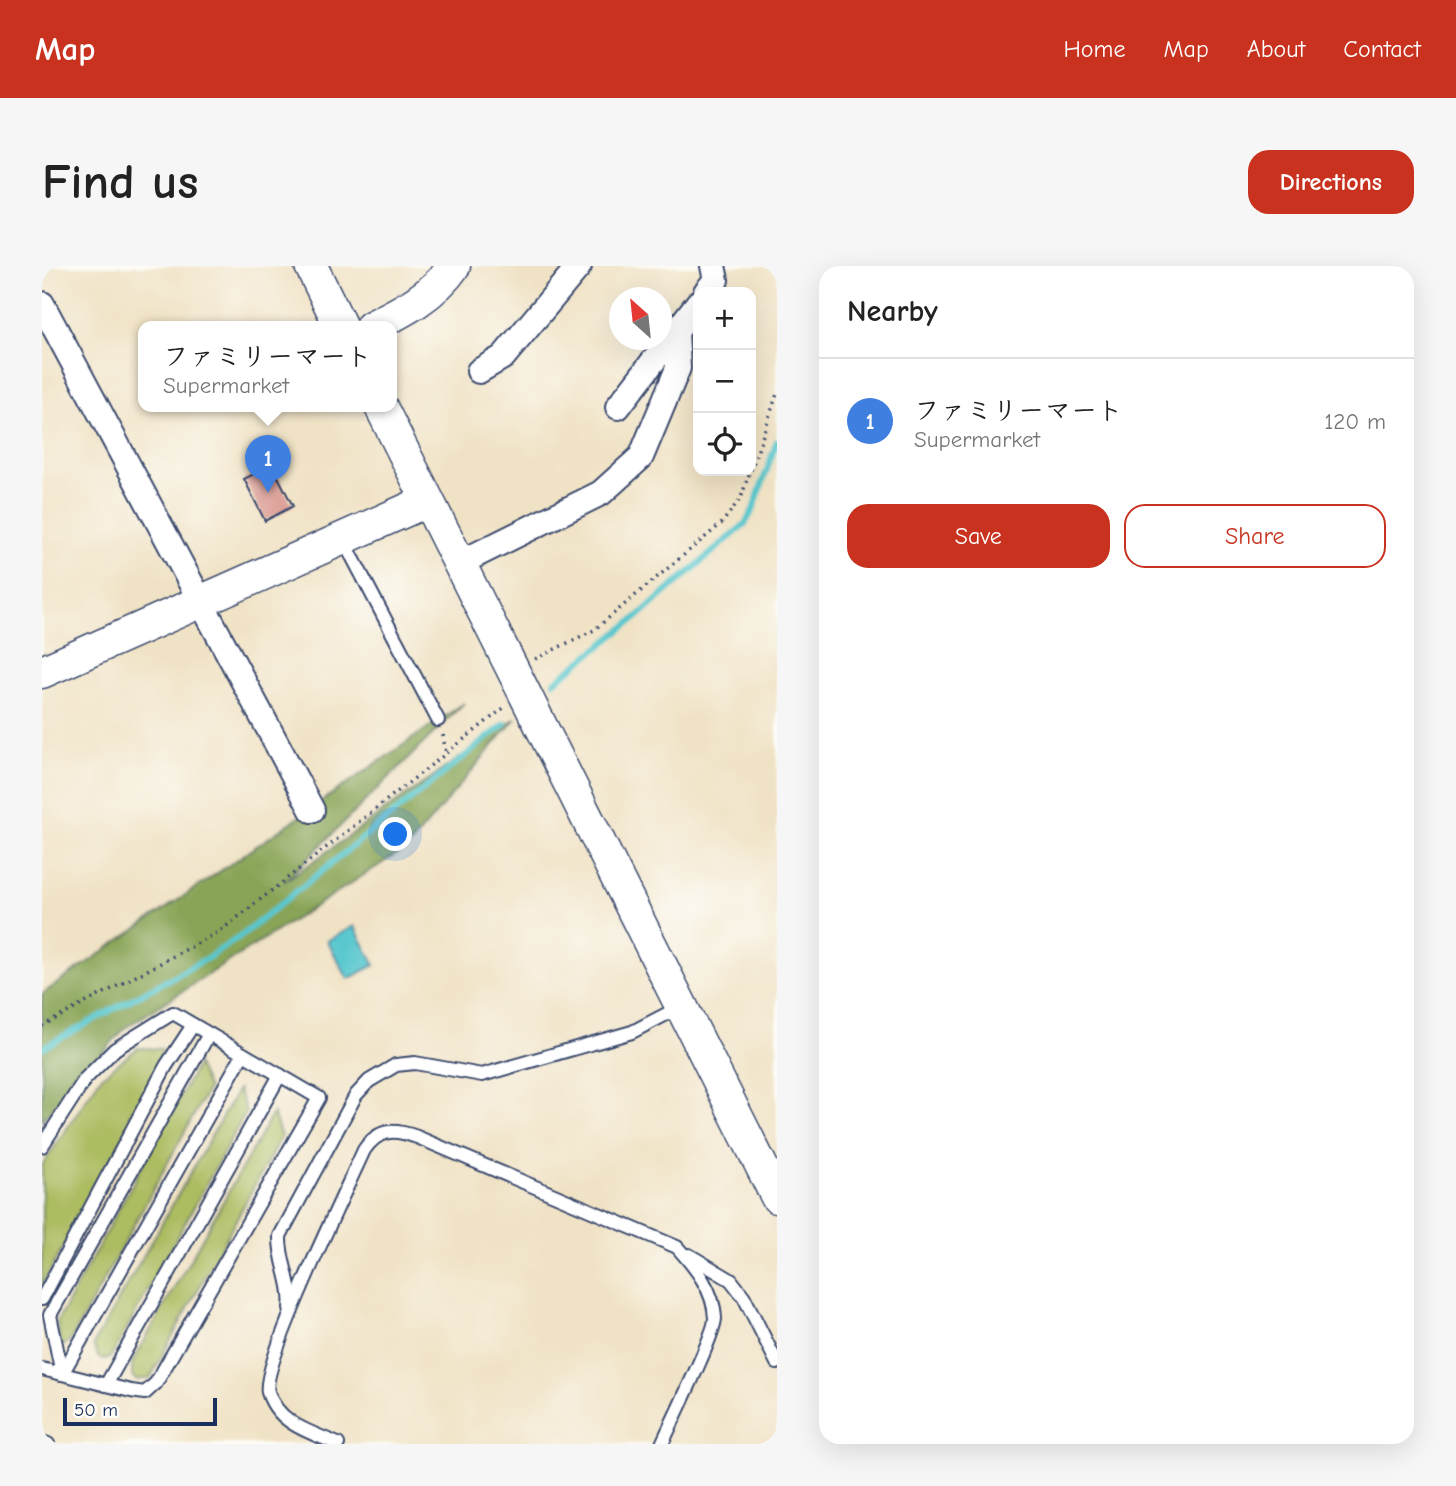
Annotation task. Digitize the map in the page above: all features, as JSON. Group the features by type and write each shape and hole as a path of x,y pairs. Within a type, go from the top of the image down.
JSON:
{"street":[{"path":"311,266 338,321"},
{"path":"383,321 412,307 444,280 454,266"},
{"path":"480,371 503,357 579,266"},
{"path":"710,287 716,280 713,266"},
{"path":"42,304 312,810"},
{"path":"618,407 693,310"},
{"path":"460,563 601,493 641,457 678,368 676,332"},
{"path":"383,412 777,1197"},
{"path":"42,672 427,501"}],"lane":[{"path":"343,538 438,720"},
{"path":"289,1318 291,1301 279,1253 280,1236 356,1095 369,1081 396,1065 415,1063 482,1075 632,1032 682,1006"},
{"path":"42,1146 85,1079 115,1049 173,1013 319,1098 156,1383 145,1393 42,1369"},
{"path":"42,1298 166,1066 193,1025"},
{"path":"62,1374 50,1315 209,1034"},
{"path":"62,1374 243,1054"},
{"path":"106,1385 279,1076"},
{"path":"338,1444 281,1416 267,1389 268,1375 289,1318 364,1150 373,1136 389,1130 417,1137 677,1247 731,1280 744,1297 777,1363"},
{"path":"663,1444 716,1320 702,1279 677,1247"},
{"path":"42,1442 48,1444"}],"path":[{"path":"756,455 777,394"},
{"path":"531,661 594,630 721,524 741,498 749,476"},
{"path":"42,1026 219,932 510,704"}],"green space":[{"path":"464,703 284,882 516,718 409,846 125,1028 42,1120 42,994"},
{"path":"138,1048 162,1049 160,1071 42,1285 42,1166 101,1077"},
{"path":"197,1065 208,1089 71,1340 64,1345 60,1343 57,1322"},
{"path":"238,1089 246,1112 113,1354 108,1359 99,1358 93,1345"},
{"path":"273,1113 281,1137 150,1378 136,1380 132,1376 132,1363"}],"water":[{"path":"354,926 375,965 348,979 327,941"}],"building":[{"path":"272,465 293,506 265,521 244,479"}],"waterway":[{"path":"554,682 635,619 745,524 753,510 777,441"},
{"path":"42,1048 211,956 242,935 505,724"}],"place":[{"name":"ファミリーマート","path":"268,493"}]}
